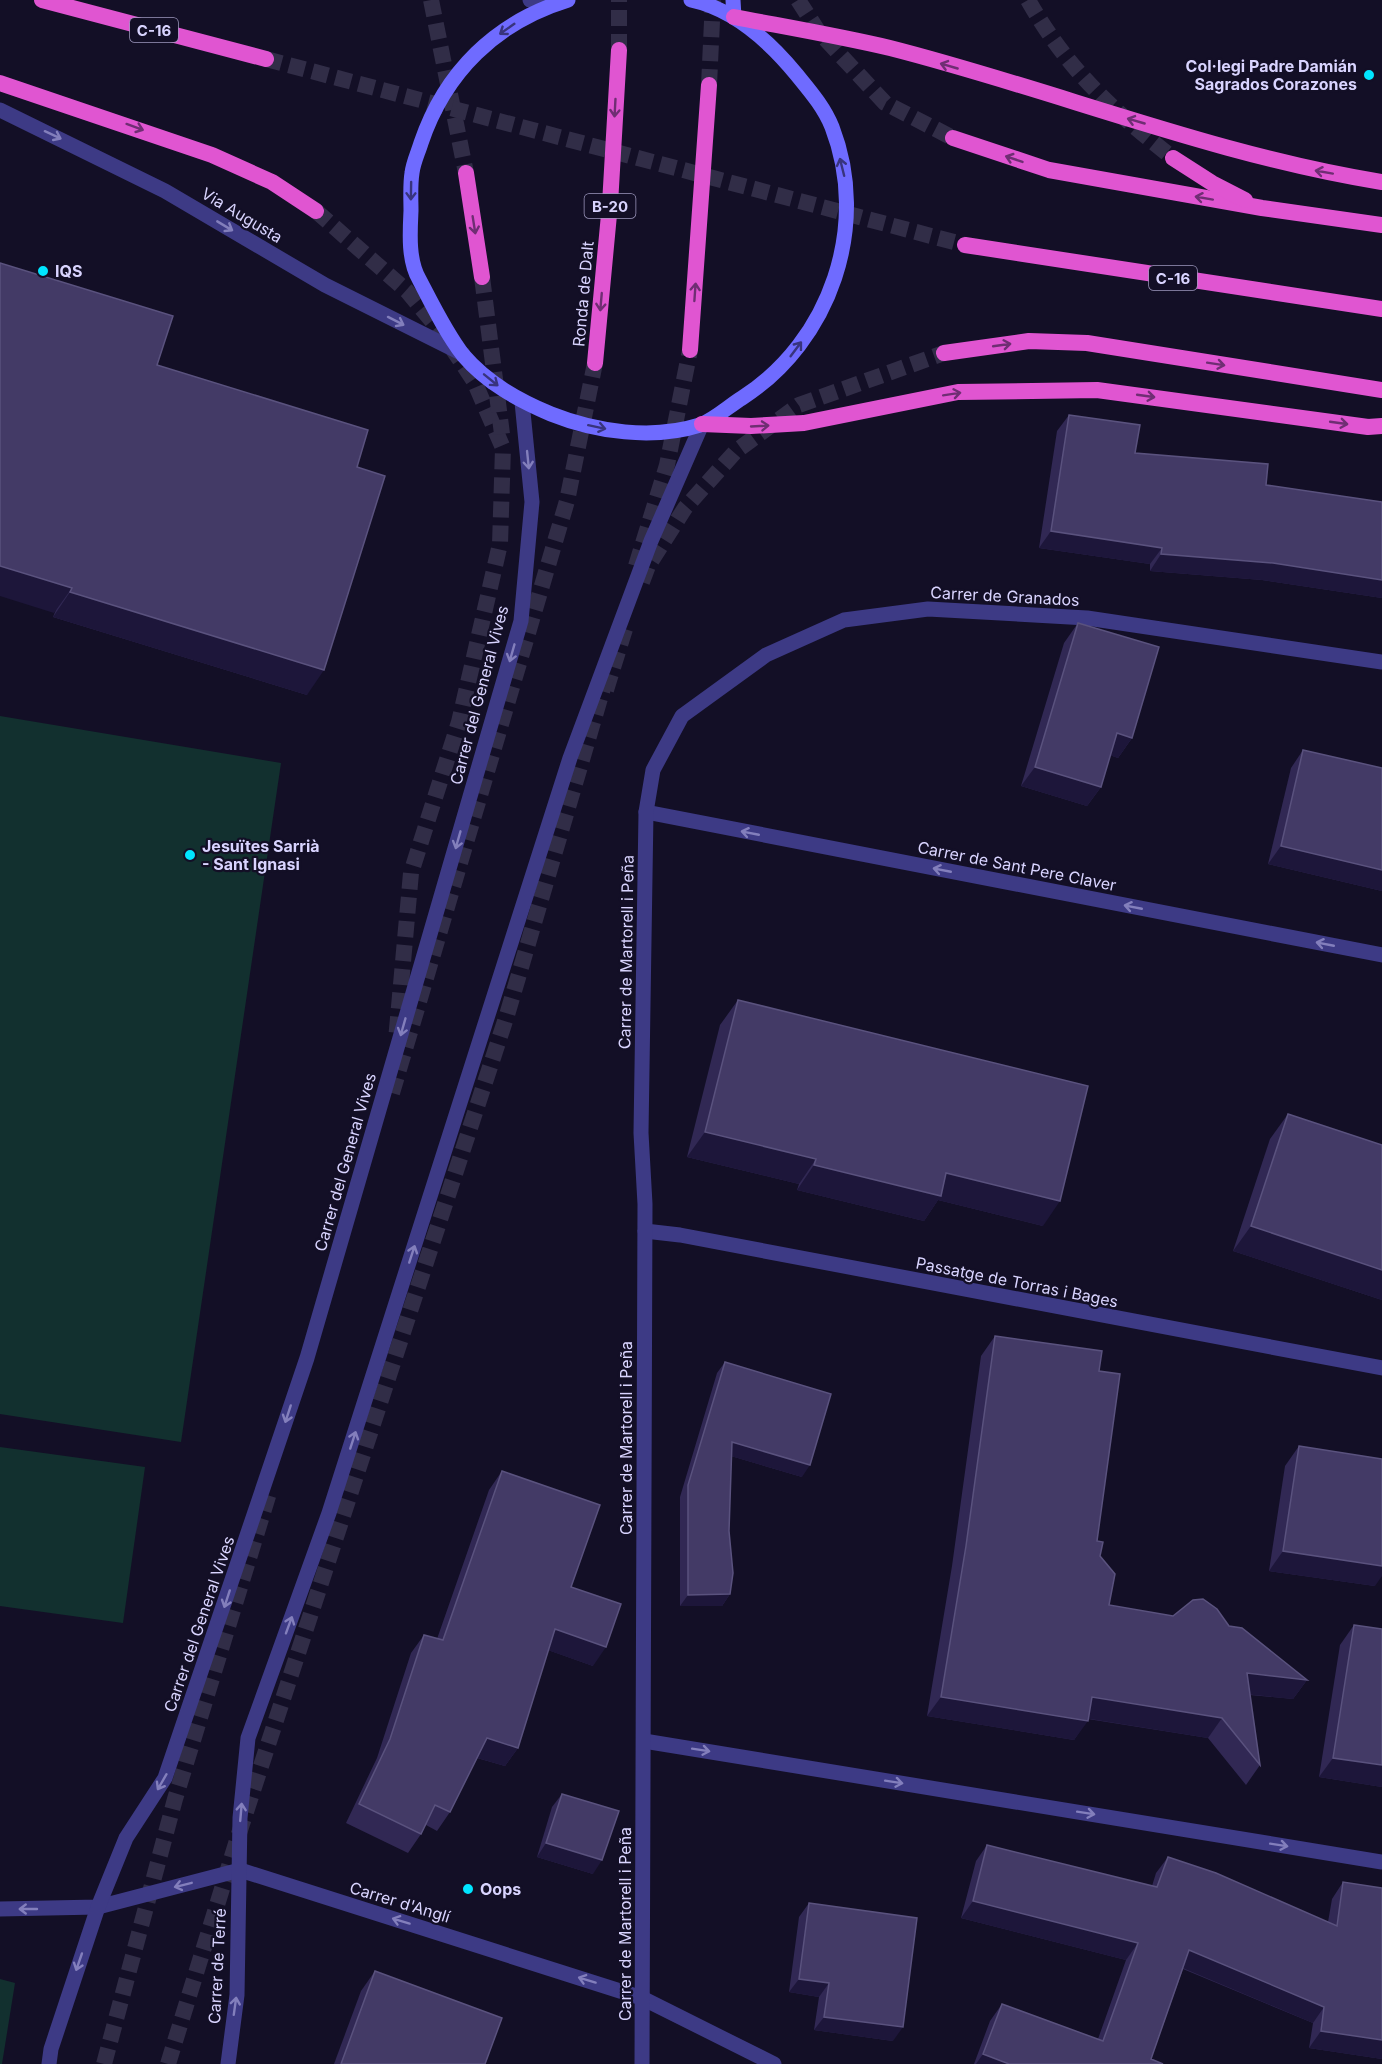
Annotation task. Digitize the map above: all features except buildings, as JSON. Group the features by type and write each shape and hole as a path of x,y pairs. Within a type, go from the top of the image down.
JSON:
{"highway":[{"name":"C-16","path":"42,0 266,59"},
{"path":"733,8 890,48 1240,152 1316,171 1382,182"},
{"name":"Ronda de Dalt","path":"595,363 610,204 619,50"},
{"path":"0,83 212,155 272,182 316,211"},
{"path":"690,350 709,85"},
{"path":"952,138 1049,170 1262,208 1382,225"},
{"path":"1173,158 1212,183 1262,208"},
{"path":"466,173 482,277"},
{"name":"C-16","path":"965,245 1382,309"},
{"path":"944,353 1029,341 1087,343 1382,390"},
{"path":"702,424 751,426 804,423 958,392 1097,390 1357,425 1382,426"}],"main road":[{"path":"562,1 530,14 471,57 432,110 412,172 410,237 416,274 463,354 490,381 522,402 569,421 618,432 661,432 702,424 758,388 791,356 820,316 839,271 847,222 845,174 831,127 817,99 779,53 733,8 691,0"}],"street":[{"path":"530,0 562,1"},
{"name":"Via Augusta","path":"0,110 165,191 325,285 463,354"},
{"name":"Carrer del General Vives","path":"98,1907 126,1838 165,1778 307,1358 521,621 532,502 522,402"},
{"path":"0,1909 98,1907 240,1870 240,1818 248,1738 329,1513 570,758 651,541 702,424"},
{"name":"Carrer de Granados","path":"646,812 653,770 682,716 766,655 844,620 928,609 1087,618 1382,662"},
{"name":"Carrer de Sant Pere Claver","path":"646,812 1382,955"},
{"name":"Carrer de Martorell i Peña","path":"642,2064 645,1231 641,1133 646,812"},
{"name":"Passatge de Torras i Bages","path":"645,1231 680,1235 1382,1368"},
{"path":"644,1741 1382,1862"},
{"name":"Carrer d'Anglí","path":"240,1870 642,1998 774,2064"},
{"name":"Carrer de Terré","path":"228,2064 237,1995 240,1870"},
{"path":"49,2064 51,2049 98,1907"}],"green space":[{"path":"0,716 281,763 181,1442 0,1414"},
{"path":"0,1447 145,1467 123,1623 0,1606"},
{"path":"0,1979 15,1983 2,2064 0,2064"}],"tunnel":[{"path":"431,0 466,173"},
{"path":"619,0 619,50"},
{"path":"709,85 713,0"},
{"path":"798,0 818,31 885,103 953,138"},
{"path":"1028,0 1059,47 1092,87 1173,158"},
{"path":"266,59 965,245"},
{"path":"316,211 407,291 442,333 474,381 503,448 500,544 459,722 411,873 396,1040"},
{"path":"482,277 502,434"},
{"path":"636,566 667,465 690,350"},
{"path":"642,582 648,566 685,508 736,451 799,405 944,353"},
{"path":"392,1093 567,501 595,363"},
{"path":"606,690 625,629"},
{"path":"168,2064 242,1824 507,1015 606,678"},
{"path":"104,2064 175,1799 269,1493"}],"place":[{"name":"Col·legi Padre Damián Sagrados Corazones","path":"1369,75"},
{"name":"IQS","path":"43,271"},
{"name":"Jesuïtes Sarrià - Sant Ignasi","path":"190,855"},
{"name":"Oops","path":"468,1889"}]}
